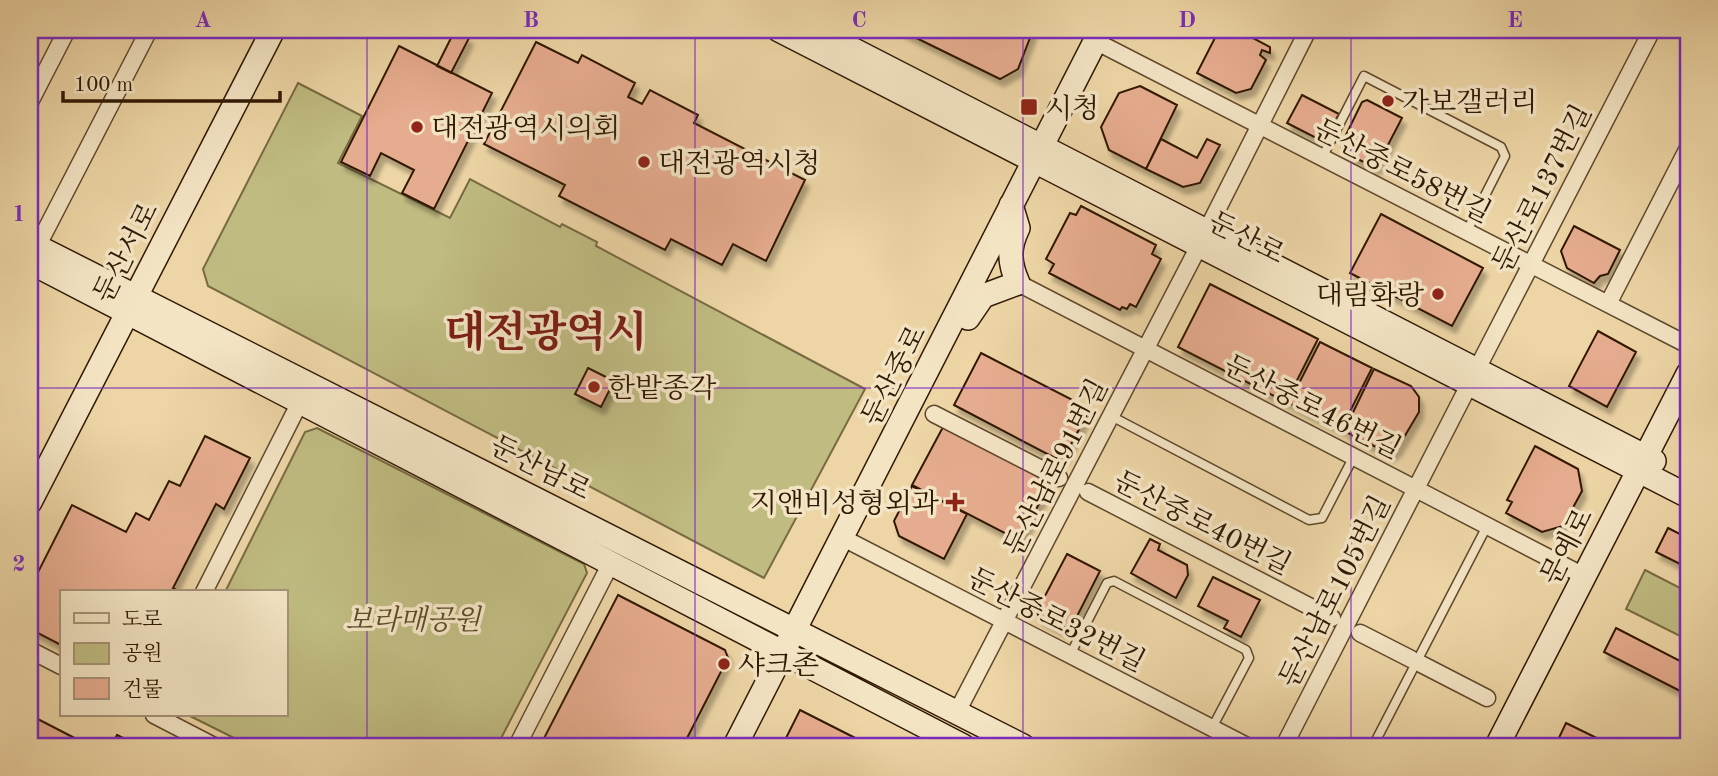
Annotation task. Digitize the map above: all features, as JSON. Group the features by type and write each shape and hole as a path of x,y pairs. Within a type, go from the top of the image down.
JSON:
{"main road":[{"name":"둔산서로","path":"30,502 273,30"},
{"name":"둔산로","path":"779,30 1037,153 1642,463 1688,496"},
{"name":"둔산로","path":"815,30 1037,153"},
{"name":"둔산중로","path":"735,746 1098,36"},
{"path":"952,324 972,317 983,296 1018,283 1011,268 1010,244 1018,228 1011,205"},
{"name":"둔산남로","path":"32,251 132,304 795,629 1023,746"},
{"name":"둔산남로","path":"132,304 300,402 784,652 949,743"},
{"name":"문예로","path":"1497,746 1688,374"},
{"name":"둔산로","path":"1642,463 1688,478"}],"street":[{"path":"31,96 67,30"},
{"path":"32,251 149,30"},
{"name":"둔산남로91번길","path":"957,712 1308,30"},
{"name":"둔산로137번길","path":"1473,377 1652,30"},
{"name":"둔산중로58번길","path":"1098,36 1322,158 1688,345"},
{"path":"1608,304 1688,148"},
{"name":"둔산중로46번길","path":"1018,283 1584,576"},
{"name":"둔산남로105번길","path":"1284,746 1473,377"},
{"path":"205,590 300,402"},
{"path":"934,414 1059,478"},
{"name":"둔산중로40번길","path":"1088,492 1332,618"},
{"name":"둔산중로32번길","path":"843,538 1247,746"},
{"path":"517,746 611,563"},
{"path":"1360,633 1487,698"},
{"path":"30,650 60,665"},
{"path":"156,716 214,746"}],"lane":[{"path":"1322,158 1364,76 1501,147 1505,156 1467,231"},
{"path":"1111,416 1309,520 1322,518 1353,456"},
{"path":"1373,746 1487,526"},
{"path":"1070,655 1107,583 1114,581 1125,586 1246,650 1249,658 1212,728"}],"green space":[{"path":"298,83 362,116 338,163 450,218 470,179 560,227 562,224 597,242 596,246 865,389 764,578 208,286 203,269"},
{"name":"보라매공원","path":"317,428 584,564 587,573 497,746 250,746 190,716 287,716 287,590 226,590 305,432"},
{"path":"1645,570 1688,592 1688,640 1626,609"}],"building":[{"path":"455,30 469,38 451,73 437,66"},
{"path":"900,30 1033,30 1018,69 1000,79"},
{"path":"1219,30 1238,30 1270,47 1270,53 1262,50 1260,55 1266,60 1251,89 1236,93 1197,73"},
{"name":"대전광역시청","path":"536,42 578,63 582,55 635,83 628,97 642,104 650,90 698,115 694,123 805,180 766,261 733,244 722,265 671,239 665,250 559,196 565,185 484,144"},
{"name":"대전광역시의회","path":"399,46 492,93 434,209 402,193 414,170 381,153 370,176 341,162"},
{"path":"1140,86 1177,105 1146,169 1109,150 1101,127 1119,93"},
{"path":"1302,95 1339,114 1324,142 1287,123"},
{"path":"1367,100 1402,118 1376,168 1343,152 1341,145 1362,102"},
{"path":"1161,139 1197,158 1207,139 1220,145 1200,183 1183,187 1146,169"},
{"path":"1081,206 1156,245 1152,254 1161,259 1136,307 1130,304 1127,309 1122,307 1120,310 1049,273 1054,264 1046,259 1070,213 1076,215"},
{"path":"1381,214 1483,268 1452,326 1350,273"},
{"path":"1574,226 1620,250 1608,274 1600,276 1594,283 1567,268 1561,251"},
{"path":"1210,284 1318,339 1286,402 1178,347"},
{"path":"1598,331 1636,352 1607,407 1569,386"},
{"path":"1320,342 1372,368 1341,429 1289,403"},
{"path":"981,353 1090,409 1064,457 1055,458 954,405"},
{"name":"한밭종각","path":"588,368 614,381 601,407 575,394"},
{"path":"1374,369 1411,386 1419,397 1419,412 1397,449 1390,454 1344,431"},
{"path":"943,427 1040,477 1045,492 1020,541 912,485"},
{"path":"205,436 250,458 224,509 216,504 173,588 176,590 60,590 60,644 30,629 30,588 72,505 126,532 136,513 149,520 169,481 180,486"},
{"path":"1535,446 1578,469 1582,491 1563,526 1542,532 1506,513 1512,502 1507,500"},
{"path":"912,486 967,514 944,559 899,536 894,521"},
{"path":"1668,528 1688,538 1688,568 1656,552"},
{"path":"1150,539 1160,544 1158,550 1187,565 1188,575 1176,598 1131,573"},
{"path":"1067,554 1100,571 1070,630 1064,627 1063,630 1039,618 1037,611"},
{"path":"1213,577 1260,600 1241,637 1224,628 1228,621 1198,606"},
{"path":"618,595 725,650 728,658 683,746 540,746"},
{"path":"1616,628 1688,665 1688,695 1604,652"},
{"path":"800,710 871,746 782,746"},
{"path":"30,715 90,746 30,746"},
{"path":"1566,723 1613,746 1555,746"},
{"path":"117,735 139,746 111,746"}],"place":[{"name":"가보갤러리","path":"1388,101"},
{"name":"시청","path":"1029,107"},
{"name":"대전광역시의회","path":"417,127"},
{"name":"대전광역시청","path":"644,162"},
{"name":"대림화랑","path":"1438,294"},
{"name":"한밭종각","path":"594,387"},
{"name":"지앤비성형외과","path":"955,502"},
{"name":"샤크존","path":"724,664"}],"district":[{"name":"대전광역시","path":"546,331"}]}
